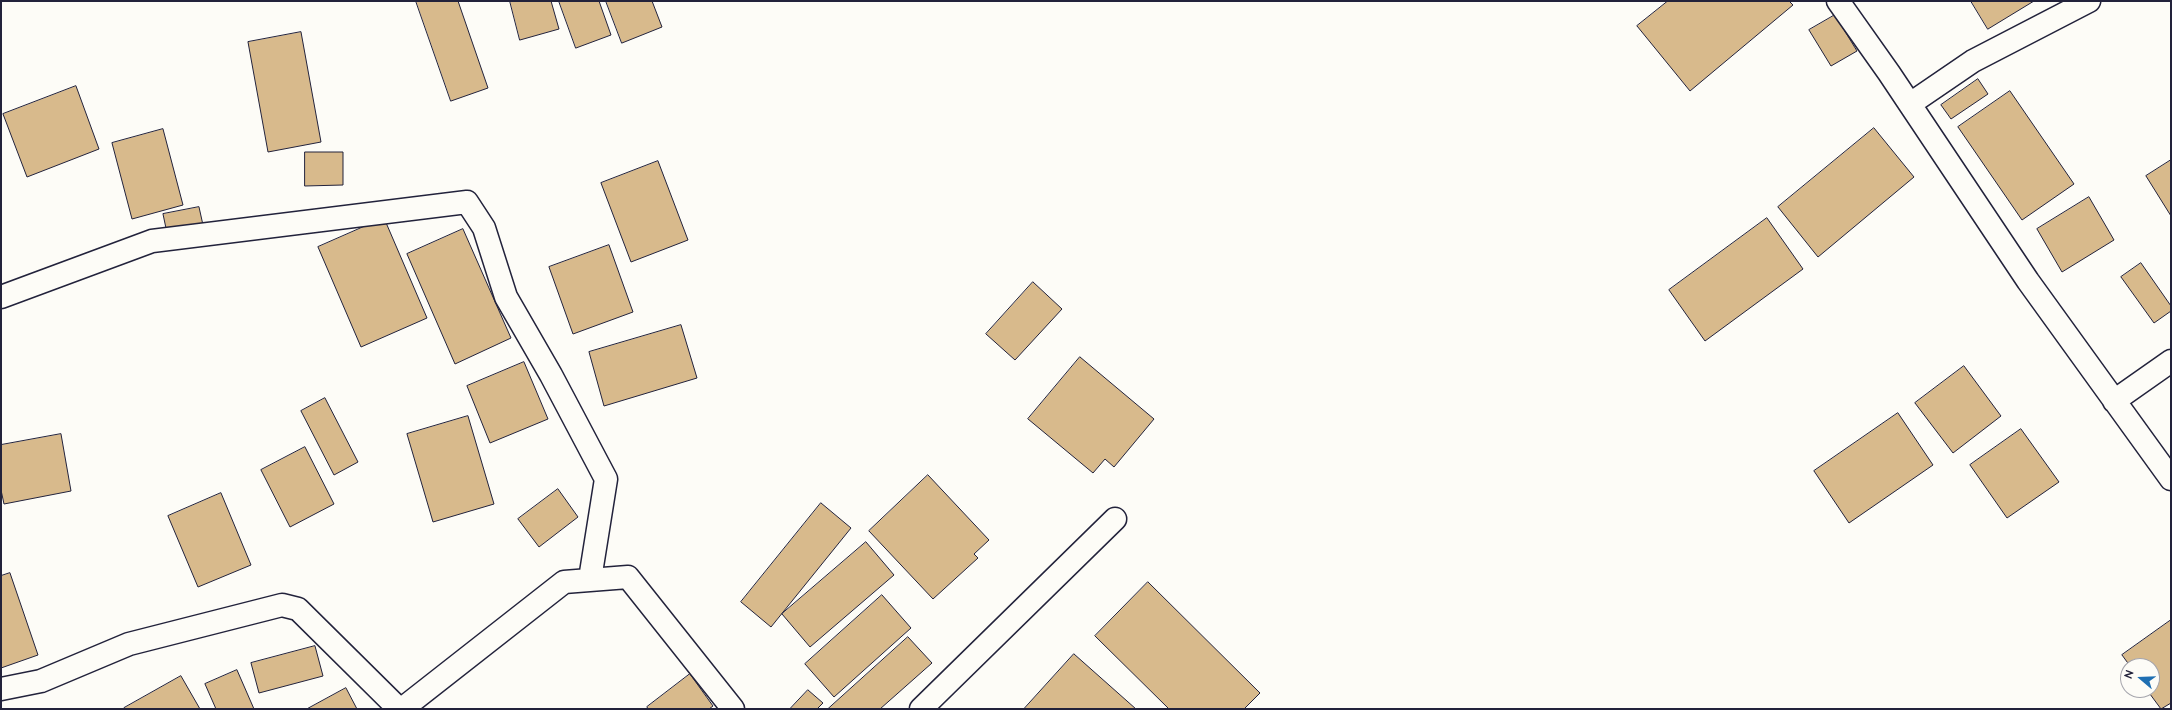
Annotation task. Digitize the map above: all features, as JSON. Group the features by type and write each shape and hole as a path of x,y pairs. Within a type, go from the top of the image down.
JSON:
{"street":[{"path":"1838,1 1910,104 2028,281 2171,479"},
{"path":"1910,104 1973,62 2089,1"},
{"path":"1,297 152,241 467,202 484,228 506,298 551,375 606,479 590,579"},
{"path":"2114,401 2171,361"},
{"path":"921,709 1115,519"},
{"path":"1,689 40,681 129,644 282,605 298,609 401,709 564,582 628,577 733,709"}],"building":[{"path":"416,1 458,1 488,88 451,101"},
{"path":"510,1 551,1 559,29 520,40"},
{"path":"559,1 599,1 611,35 576,48"},
{"path":"606,1 652,1 662,27 622,43"},
{"path":"1668,1 1789,1 1793,5 1690,91 1637,26"},
{"path":"1971,1 2034,1 1988,29"},
{"path":"1835,15 1857,51 1831,66 1809,30"},
{"path":"301,32 321,142 268,152 248,42"},
{"path":"1978,79 1988,94 1951,119 1941,105"},
{"path":"76,86 99,149 27,177 3,114"},
{"path":"2010,91 2074,184 2022,220 1958,127"},
{"path":"1874,128 1914,177 1818,257 1778,207"},
{"path":"163,129 183,205 132,219 112,143"},
{"path":"305,152 343,152 343,185 305,186"},
{"path":"2171,160 2171,216 2146,176"},
{"path":"658,161 688,240 631,262 601,183"},
{"path":"2089,197 2114,240 2062,272 2037,229"},
{"path":"199,207 203,225 167,233 163,214"},
{"path":"384,218 427,318 361,347 318,247"},
{"path":"1767,218 1803,269 1705,341 1669,290"},
{"path":"463,229 511,338 455,364 407,254"},
{"path":"609,245 633,312 573,334 549,267"},
{"path":"2141,263 2171,306 2171,311 2154,323 2121,277"},
{"path":"1033,282 1062,309 1015,360 986,334"},
{"path":"681,325 697,378 604,406 589,352"},
{"path":"1080,357 1154,419 1114,467 1105,459 1093,473 1028,419"},
{"path":"524,362 548,419 490,443 467,386"},
{"path":"1964,366 2001,416 1953,453 1915,403"},
{"path":"325,398 358,462 334,475 301,411"},
{"path":"1898,413 1933,465 1849,523 1814,471"},
{"path":"468,416 494,504 433,522 407,434"},
{"path":"2021,429 2059,482 2007,518 1970,465"},
{"path":"61,434 71,491 4,504 1,490 1,445"},
{"path":"305,447 334,504 290,527 261,470"},
{"path":"928,475 989,540 974,554 978,558 933,599 869,531"},
{"path":"558,489 578,517 539,547 518,519"},
{"path":"221,493 251,565 198,587 168,516"},
{"path":"821,503 851,528 771,627 741,602"},
{"path":"866,542 894,575 810,647 782,614"},
{"path":"10,573 38,655 1,668 1,576"},
{"path":"1148,582 1260,693 1244,709 1169,709 1095,636"},
{"path":"882,595 911,628 834,697 805,664"},
{"path":"2171,620 2171,703 2161,709 2153,698 2160,698 2160,658 2124,658 2122,655"},
{"path":"908,637 932,663 880,709 828,709"},
{"path":"315,646 323,676 259,693 251,663"},
{"path":"1074,654 1136,709 1024,709"},
{"path":"237,670 254,709 216,709 205,684"},
{"path":"690,674 713,706 709,709 648,709 647,707"},
{"path":"181,676 200,709 124,709 124,708"},
{"path":"346,688 357,709 307,709"},
{"path":"808,690 823,703 817,709 790,709"}]}
